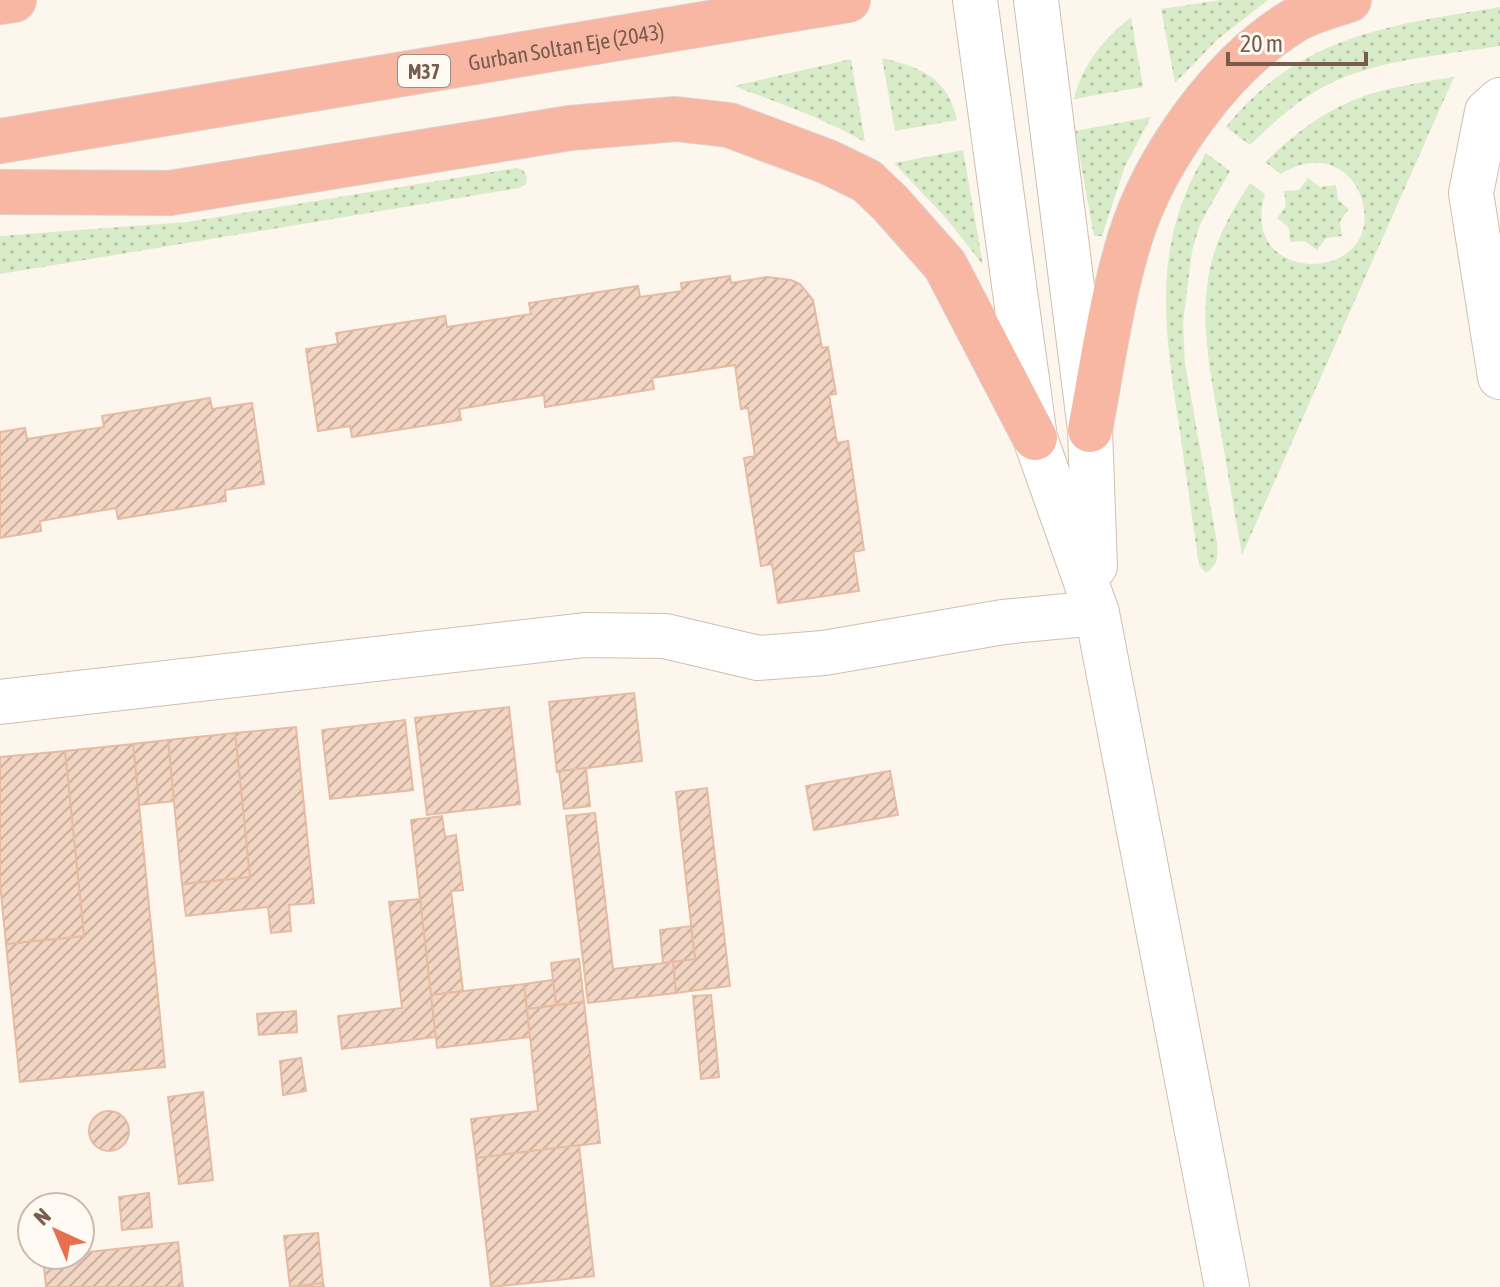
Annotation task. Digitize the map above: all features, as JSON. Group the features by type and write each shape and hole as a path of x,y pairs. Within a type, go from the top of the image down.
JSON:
{"highway":[{"path":"0,2 14,0"},
{"name":"Gurban Soltan Eje (2043)","path":"0,141 848,0"},
{"path":"1090,430 1113,307 1131,237 1151,189 1175,145 1207,99 1246,57 1293,21 1349,0"},
{"path":"0,192 170,193 570,128 676,119 729,125 828,162 867,181 890,203 945,265 1035,438"}],"street":[{"path":"975,0 1035,438 1097,613"},
{"path":"1036,0 1090,430 1097,613 1219,1286"},
{"path":"1500,100 1487,112 1471,193 1500,377"},
{"path":"0,702 585,635 665,636 758,658 824,653 1003,622 1097,613"}],"green space":[{"path":"1221,0 1268,0 1218,39 1175,83 1161,9"},
{"path":"1500,7 1500,46 1406,60 1360,71 1300,102 1250,145 1226,127 1255,96 1285,72 1317,53 1385,28"},
{"path":"1131,17 1143,87 1074,99 1088,63"},
{"path":"882,58 920,70 940,84 957,120 895,131"},
{"path":"851,59 865,142 817,118 734,86"},
{"path":"1454,77 1242,555 1206,338 1209,274 1221,234 1250,183 1265,194 1262,224 1271,246 1288,259 1310,264 1333,261 1351,250 1363,231 1363,204 1358,189 1348,176 1332,166 1317,163 1295,167 1281,174 1265,162 1310,124 1351,101 1396,87"},
{"path":"1151,117 1125,166 1102,236 1094,236 1075,131"},
{"path":"963,150 983,265 946,218 894,163"},
{"path":"1206,153 1230,171 1200,224 1192,251 1183,323 1185,364 1218,552 1217,560 1206,573 1199,565 1174,390 1166,320 1166,286 1176,220 1188,187"},
{"path":"516,168 523,170 527,177 526,184 519,188 0,274 0,236 187,222"},
{"path":"1308,178 1320,187 1336,185 1338,200 1349,209 1340,221 1342,236 1326,238 1317,250 1305,241 1290,242 1289,228 1277,218 1286,206 1284,191 1299,190"}],"building":[{"path":"730,276 731,283 767,277 791,280 800,284 813,300 822,348 828,347 836,394 829,395 837,443 848,441 864,550 853,552 859,591 778,603 772,564 761,566 744,458 755,456 748,408 741,409 735,365 652,378 654,389 545,407 544,395 459,409 461,420 352,437 350,426 318,431 306,349 338,344 336,333 445,316 447,327 531,314 529,303 638,286 640,297 682,291 681,283"},
{"path":"210,398 212,409 252,403 264,484 225,490 226,501 118,519 116,508 40,521 41,531 0,538 0,432 25,428 27,439 104,427 102,416"},
{"path":"634,693 642,761 557,772 549,702"},
{"path":"509,707 520,804 427,815 415,718"},
{"path":"405,720 413,790 330,799 322,730"},
{"path":"296,727 314,903 289,905 291,931 271,933 268,907 186,916 182,884 250,877 235,733"},
{"path":"235,733 250,877 182,884 168,740"},
{"path":"168,740 174,801 139,805 133,744"},
{"path":"133,744 165,1067 20,1082 6,944 84,936 65,751"},
{"path":"65,751 84,936 6,944 0,883 0,757"},
{"path":"586,768 590,806 564,809 559,771"},
{"path":"890,771 898,815 814,830 806,786"},
{"path":"707,788 730,986 676,993 673,962 695,959 676,792"},
{"path":"595,813 613,969 673,962 676,993 588,1003 566,816"},
{"path":"442,816 445,837 456,835 463,890 451,891 463,991 431,995 411,820"},
{"path":"420,899 436,1037 342,1049 338,1016 402,1008 389,902"},
{"path":"691,926 695,959 663,963 660,930"},
{"path":"579,959 584,1002 556,1005 551,963"},
{"path":"553,980 556,1005 527,1009 524,984"},
{"path":"524,984 530,1037 437,1048 431,995"},
{"path":"711,995 719,1077 701,1079 693,996"},
{"path":"584,1002 600,1143 476,1158 471,1119 538,1111 527,1009"},
{"path":"296,1011 297,1032 259,1035 257,1014"},
{"path":"301,1058 306,1091 283,1095 280,1061"},
{"path":"203,1092 213,1180 179,1184 168,1097"},
{"path":"109,1111 123,1117 129,1131 123,1145 109,1151 95,1145 89,1131 95,1117"},
{"path":"579,1145 594,1276 491,1287 476,1158"},
{"path":"149,1193 152,1227 122,1230 119,1197"},
{"path":"318,1233 323,1283 290,1287 284,1236"},
{"path":"178,1242 183,1287 46,1287 44,1271 96,1271 96,1251"},
{"path":"323,1283 324,1287 290,1287"}]}
